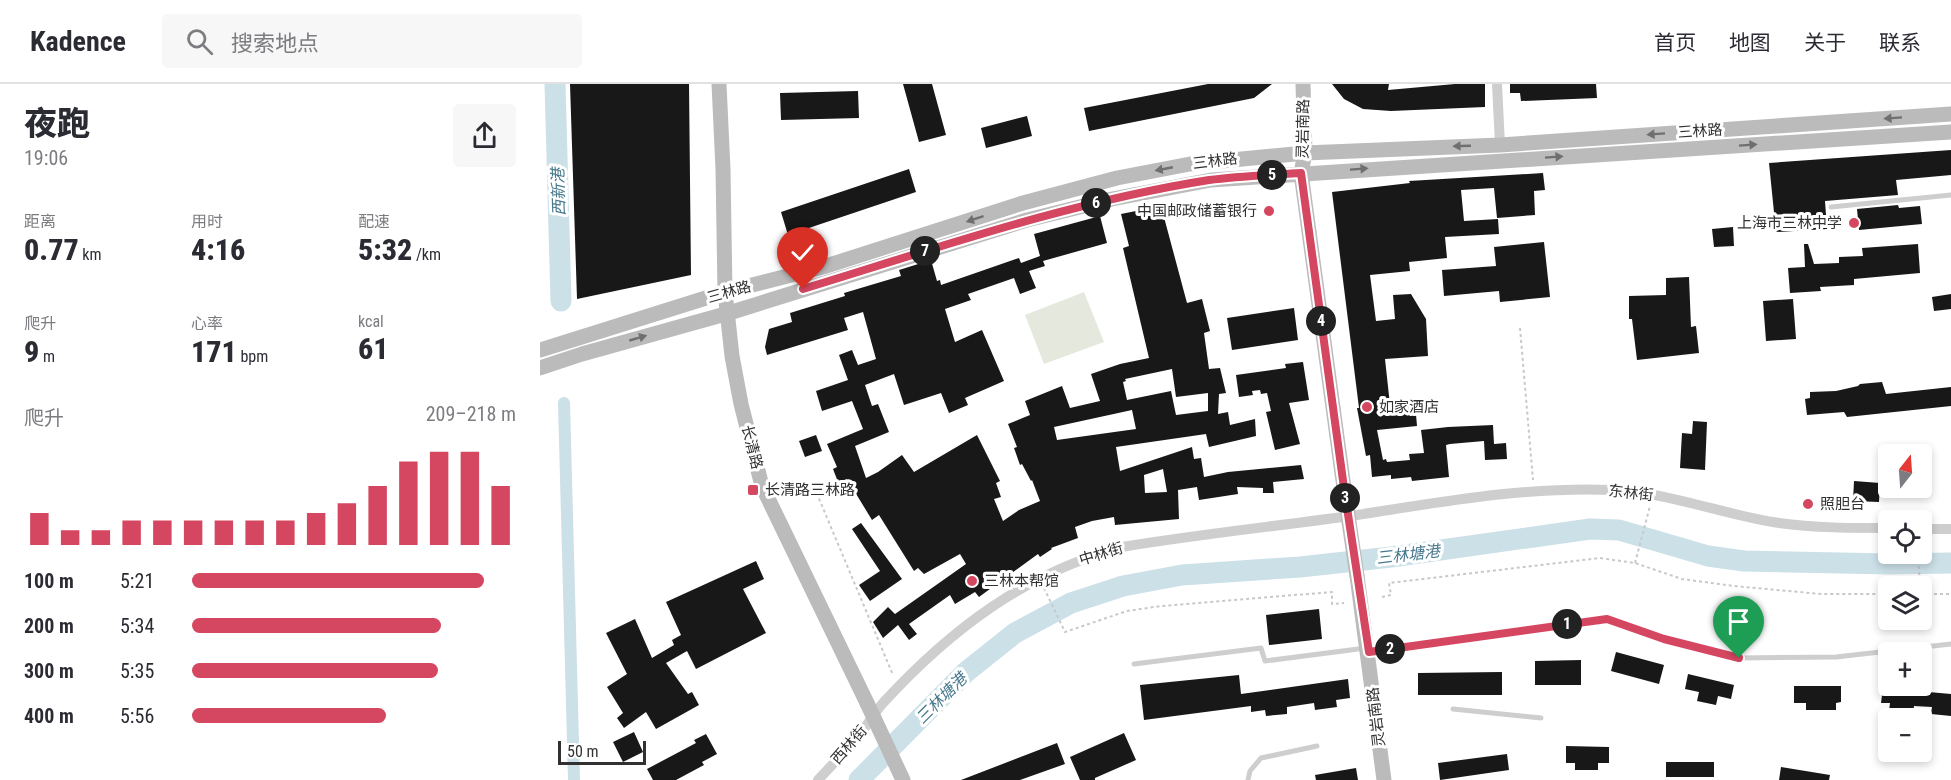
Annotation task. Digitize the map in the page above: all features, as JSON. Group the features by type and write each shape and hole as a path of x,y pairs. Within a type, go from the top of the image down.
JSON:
{"main road":[{"name":"长清路","path":"718,84 723,169 725,292 732,356 741,404 762,486 873,706 903,780"},
{"name":"灵岩南路","path":"1303,84 1305,153 1301,173 1384,780"},
{"name":"三林路","path":"543,349 725,292 823,267 1023,203 1117,178 1190,164 1305,153 1500,145 1951,114"},
{"name":"三林路","path":"542,368 582,354 729,313 1027,220 1112,199 1211,180 1951,132"}],"street":[{"path":"1497,84 1500,145"},
{"name":"东林街","path":"1372,512 1534,492 1574,489 1617,490 1653,495 1779,523 1878,528"},
{"name":"中林街","path":"873,706 966,626 996,604 1039,578 1092,555 1122,547 1372,512"},
{"path":"1932,529 1951,529"},
{"name":"西林街","path":"818,780 850,745 873,706"}],"lane":[{"path":"1831,207 1951,195"},
{"path":"1134,664 1260,648 1265,661 1607,619 1664,639 1739,658 1836,657 1951,644"},
{"path":"1453,710 1541,718"},
{"path":"1248,780 1250,771 1261,758 1317,746"}],"path":[{"path":"1520,328 1534,492"},
{"path":"812,482 895,680"},
{"path":"1635,563 1653,495"},
{"path":"1382,597 1391,595 1389,583 1600,558 1635,563 1682,579 1734,586 1821,594 1878,594"},
{"path":"1039,578 1065,632 1127,611 1172,605 1332,592 1332,604 1344,603"},
{"path":"1932,594 1951,594"}],"shaded area":[{"path":"1084,292 1104,342 1044,364 1025,315"}],"building":[{"path":"570,84 689,84 691,275 577,299"},
{"path":"903,84 932,84 946,135 919,142"},
{"path":"1208,84 1272,84 1254,98 1089,131 1084,108"},
{"path":"1332,84 1389,84 1388,90 1455,84 1485,84 1485,107 1391,111 1363,109 1344,99"},
{"path":"1510,84 1596,84 1597,98 1521,101 1520,93 1510,93"},
{"path":"858,91 859,118 781,120 780,93"},
{"path":"1027,116 1032,136 986,148 981,128"},
{"path":"1951,150 1951,175 1896,180 1898,195 1825,201 1827,229 1776,232 1769,163"},
{"path":"909,169 916,192 788,235 781,212"},
{"path":"1543,173 1545,190 1534,191 1535,215 1497,218 1494,188 1461,190 1464,221 1498,219 1499,234 1445,237 1447,258 1409,262 1410,271 1370,275 1376,321 1395,319 1393,295 1411,294 1426,319 1428,356 1385,359 1390,405 1415,403 1417,426 1377,430 1383,460 1386,459 1387,462 1410,460 1409,454 1424,453 1421,430 1493,425 1494,444 1506,443 1507,459 1485,460 1484,441 1450,444 1446,445 1449,477 1412,481 1411,477 1391,479 1391,475 1372,477 1370,455 1366,456 1357,408 1359,408 1332,192 1410,183 1409,181"},
{"path":"1898,205 1899,208 1920,206 1922,224 1859,230 1857,209"},
{"path":"1161,206 1187,303 1202,299 1210,331 1204,333 1209,369 1220,368 1226,393 1219,394 1218,414 1228,412 1230,425 1255,419 1256,436 1209,447 1206,434 1116,447 1120,471 1192,447 1194,459 1201,458 1204,477 1228,472 1301,465 1304,479 1273,482 1274,493 1263,493 1263,488 1237,487 1238,494 1199,500 1197,487 1178,490 1179,519 1115,525 1114,517 1075,527 1078,538 1051,548 1040,557 1038,554 979,597 975,592 955,604 950,595 909,624 917,634 909,640 898,625 883,638 873,622 888,607 895,614 966,564 960,554 924,574 918,568 914,571 879,515 872,520 847,479 838,482 833,469 837,467 827,444 863,429 852,401 822,411 816,391 848,380 839,355 852,350 858,365 876,359 863,312 844,318 848,330 767,355 765,347 769,329 792,322 790,313 845,296 844,293 901,276 899,270 931,260 937,281 940,280 941,285 1019,258 1021,263 1040,256 1034,234 1100,216 1107,243 1043,261 1045,266 1029,271 1036,288 1020,294 1014,278 968,294 971,300 945,309 955,342 982,330 1004,381 965,398 968,405 949,413 941,393 904,405 894,374 865,385 872,406 878,404 889,432 855,446 866,478 902,455 914,472 977,435 1000,481 996,483 1001,497 994,499 1003,521 1019,510 1040,501 1032,480 1022,464 1020,465 1014,448 1017,447 1008,424 1030,415 1025,401 1062,386 1070,408 1100,401 1091,374 1120,364 1149,358 1123,248 1129,246 1121,214","holes":["1172,369 1176,397 1208,393 1208,411 1176,415 1171,391 1127,400 1123,382 1126,381 1125,379","1132,410 1136,429 1057,440 1054,427","1163,469 1167,492 1145,493 1144,475"]},
{"path":"1733,227 1734,246 1714,247 1712,229"},
{"path":"1544,242 1550,297 1500,302 1499,291 1444,296 1442,270 1496,266 1494,247"},
{"path":"1804,244 1808,244 1814,264 1839,263 1839,257 1863,256 1862,248 1918,244 1920,273 1854,279 1854,285 1820,287 1821,291 1790,293 1788,268 1805,267"},
{"path":"1689,277 1691,327 1696,326 1699,353 1637,360 1632,319 1629,319 1629,296 1666,295 1666,278"},
{"path":"1951,294 1951,309 1934,311 1932,297"},
{"path":"1793,299 1796,339 1766,341 1763,301"},
{"path":"1294,308 1298,340 1232,350 1227,318"},
{"path":"1303,362 1309,400 1289,403 1300,444 1275,450 1266,412 1271,411 1267,393 1261,394 1260,390 1252,391 1253,395 1239,397 1236,375 1286,368 1285,364"},
{"path":"1882,382 1886,394 1951,387 1951,406 1847,417 1844,412 1807,415 1805,399 1810,398 1810,392 1836,391 1860,384"},
{"path":"1693,421 1707,422 1705,470 1680,468 1682,433 1692,434"},
{"path":"816,435 822,451 805,457 799,441"},
{"path":"1854,481 1878,483 1879,502 1853,501"},
{"path":"861,523 902,579 870,601 859,585 880,571 852,529"},
{"path":"756,561 764,579 743,589 766,633 696,669 687,651 666,663 688,694 692,692 699,705 656,729 646,712 624,728 617,718 623,713 607,687 627,674 606,633 635,619 652,658 674,645 672,640 681,635 666,602"},
{"path":"1319,609 1322,639 1269,645 1266,615"},
{"path":"1616,652 1664,665 1659,684 1611,671"},
{"path":"1581,660 1581,685 1535,685 1535,661"},
{"path":"1502,672 1502,695 1418,695 1418,673"},
{"path":"1688,674 1734,685 1731,699 1718,696 1716,705 1697,701 1699,692 1685,689"},
{"path":"1239,675 1241,694 1348,679 1350,698 1336,700 1337,707 1315,710 1314,703 1287,707 1287,714 1266,716 1265,710 1251,712 1251,706 1144,720 1140,685"},
{"path":"1794,686 1841,686 1841,702 1836,703 1836,710 1806,710 1806,703 1794,703"},
{"path":"1932,692 1951,694 1951,716 1932,714 1932,707 1889,708 1890,703 1881,703 1882,696 1932,696"},
{"path":"634,732 643,752 623,762 613,742"},
{"path":"1124,733 1136,760 1095,780 1080,780 1070,757"},
{"path":"706,734 717,754 702,762 704,765 676,780 653,780 647,769 696,743 694,740"},
{"path":"1057,743 1065,764 1020,780 961,780"},
{"path":"1566,746 1609,747 1609,763 1598,763 1598,770 1575,770 1575,763 1566,763"},
{"path":"1507,754 1509,770 1440,780 1438,763"},
{"path":"1666,762 1714,762 1714,777 1666,777"},
{"path":"1781,767 1830,775 1829,780 1779,780"},
{"path":"1356,768 1358,780 1316,780 1315,775"}],"waterway":[{"name":"西新港","path":"555,84 561,301"},
{"path":"564,403 574,780"},
{"name":"三林塘港","path":"859,780 966,672 1015,633 1071,603 1123,586 1182,575 1300,567 1391,557 1590,529 1619,530 1708,556 1744,561 1951,563"}],"place":[{"name":"中国邮政储蓄银行","path":"1269,211"},
{"name":"上海市三林中学","path":"1854,223"},
{"name":"如家酒店","path":"1367,407"},
{"name":"长清路三林路","path":"753,490"},
{"name":"照胆台","path":"1808,504"},
{"name":"三林本帮馆","path":"972,581"}],"route":[{"path":"803,289 1027,220 1112,199 1211,180 1301,173 1369,652 1607,619 1664,639 1739,658"}]}
